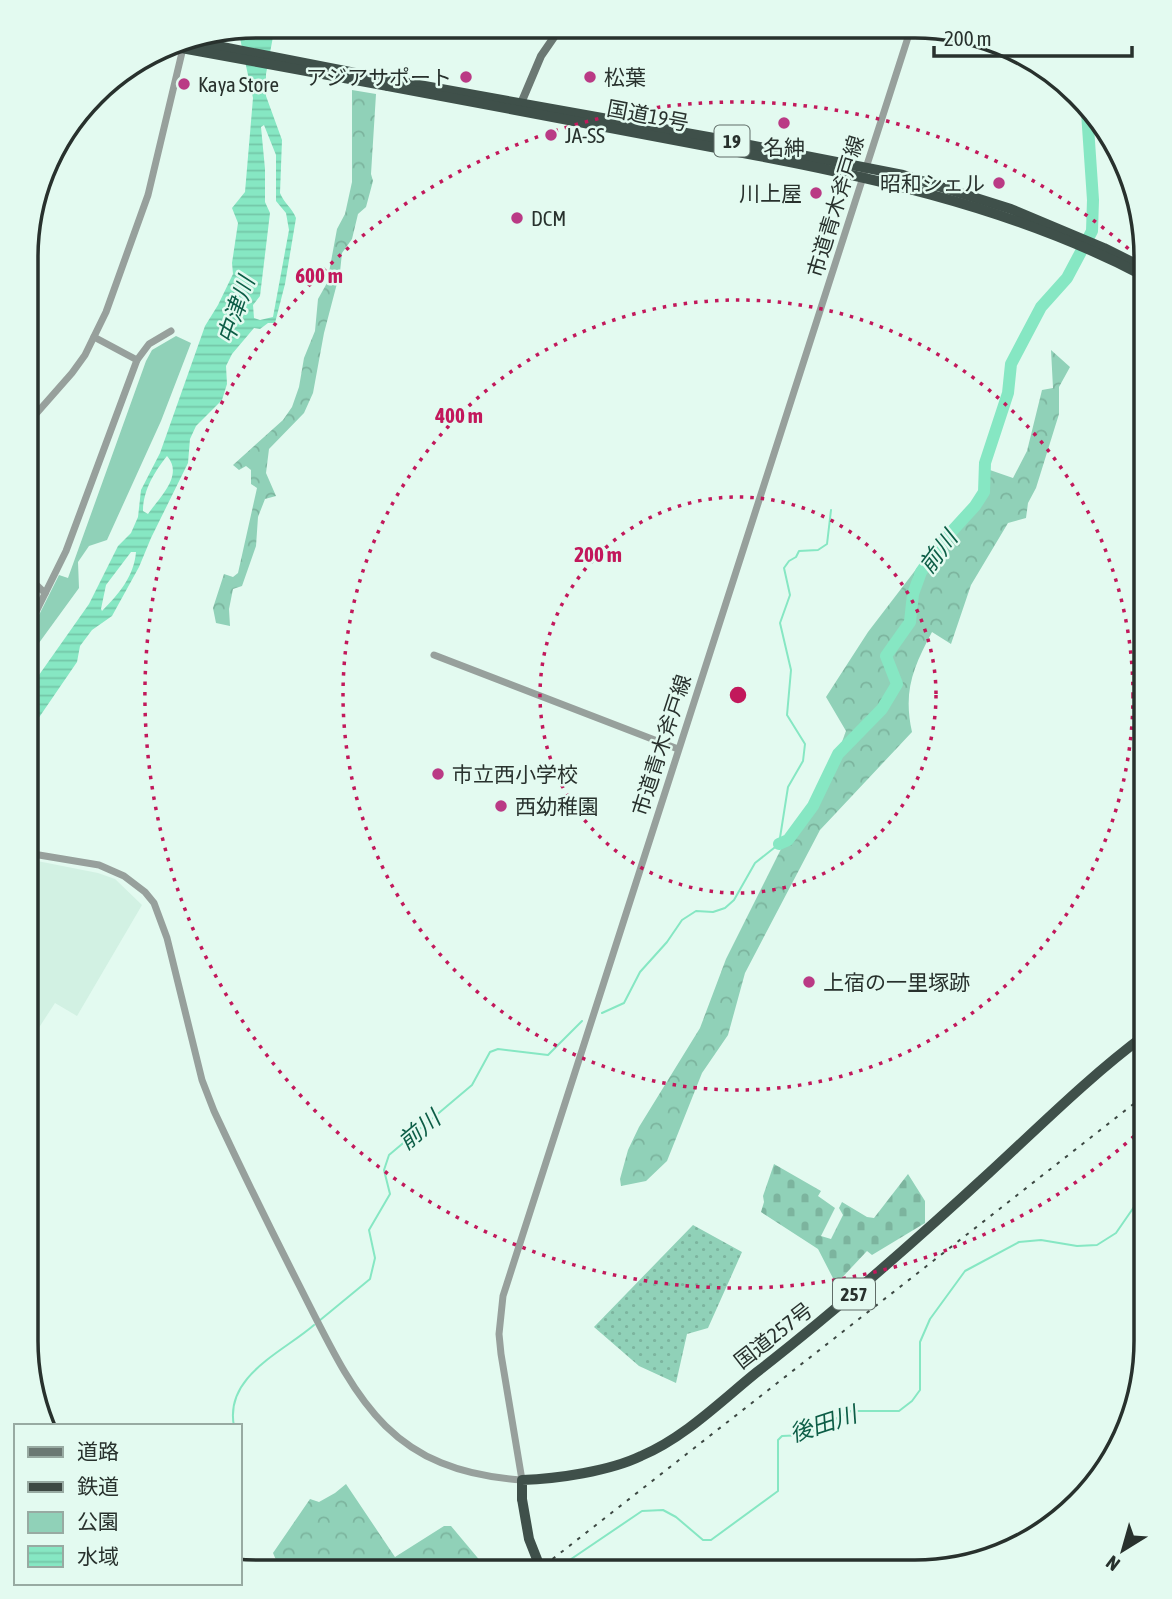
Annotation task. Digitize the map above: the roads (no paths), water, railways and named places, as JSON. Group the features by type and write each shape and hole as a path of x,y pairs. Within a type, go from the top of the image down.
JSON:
{"highway":[{"name":"国道19号","path":"199,47 389,83 780,150 863,172 902,175 1011,209 1134,264"},
{"name":"国道19号","path":"1102,251 1134,271"},
{"name":"国道257号","path":"522,1480 618,1465 640,1457 673,1438 826,1318 901,1254 1106,1065 1133,1044"},
{"path":"522,1480 528,1539 537,1560"}],"main road":[{"path":"519,106 541,56 553,39"}],"street":[{"name":"市道青木斧戸線","path":"522,1480 501,1354 499,1334 503,1296 908,38"},
{"path":"38,411 72,373 94,337 148,195 176,54"},
{"path":"38,607 66,551 137,360 149,344 171,331"},
{"path":"94,337 137,360"},
{"path":"38,586 45,593"},
{"path":"434,655 678,749"},
{"path":"38,855 99,866 124,876 145,892 154,903 167,938 203,1083 244,1174 321,1328 359,1396 396,1435 426,1456 460,1471 522,1480"}],"water":[{"name":"中津川","path":"240,39 273,39 266,74 266,96 282,140 280,193 296,218 285,284 275,323 268,323 260,329 254,328 232,354 226,366 227,384 222,400 196,426 190,439 188,463 139,567 112,616 92,630 80,646 77,662 38,719 38,676 89,604 118,546 131,533 138,517 141,490 160,453 205,326 233,274 238,223 232,208 245,192 253,98","holes":["264,125 276,155 276,201 286,213 289,230 273,317 260,320 254,318 253,305 260,296 270,213 265,202 261,127","167,456 172,463 172,478 148,514 143,511 145,496 150,481","131,552 136,552 135,561 125,584 102,611 106,585"]}],"waterway":[{"name":"前川","path":"779,844 788,840 813,806 838,754 882,709 897,684 886,656 910,622 913,594 921,572 984,492 985,463 1008,393 1011,364 1041,307 1067,278 1092,231 1093,200 1088,124"},
{"path":"602,1013 624,1003 640,972 667,942 682,920 696,911 713,912 725,908 734,900 755,863 779,844 788,787 803,761 805,744 787,715 791,670 780,623 790,595 784,568 799,551 818,550 827,544 831,510"},
{"name":"前川","path":"319,1321 370,1279 375,1258 369,1230 390,1194 384,1170 389,1155 472,1085 490,1052 498,1049 548,1055 582,1021"},
{"name":"後田川","path":"570,1560 642,1511 663,1510 676,1517 703,1540 711,1540 778,1491 778,1440 782,1436 804,1435 851,1411 899,1411 912,1401 920,1390 920,1342 930,1319 965,1271 1019,1242 1041,1240 1077,1246 1097,1245 1116,1233 1133,1208"},
{"name":"前川","path":"234,1424 233,1408 247,1379 272,1356 314,1325"}],"railway":[{"path":"551,1560 1133,1104"}],"place":[{"name":"アジアサポート","path":"466,77"},
{"name":"松葉","path":"590,77"},
{"name":"Kaya Store","path":"184,84"},
{"name":"名紳","path":"784,123"},
{"name":"JA-SS","path":"551,135"},
{"name":"昭和シェル","path":"999,183"},
{"name":"川上屋","path":"816,193"},
{"name":"DCM","path":"517,218"},
{"name":"市立西小学校","path":"438,774"},
{"name":"西幼稚園","path":"501,806"},
{"name":"上宿の一里塚跡","path":"809,982"}]}
